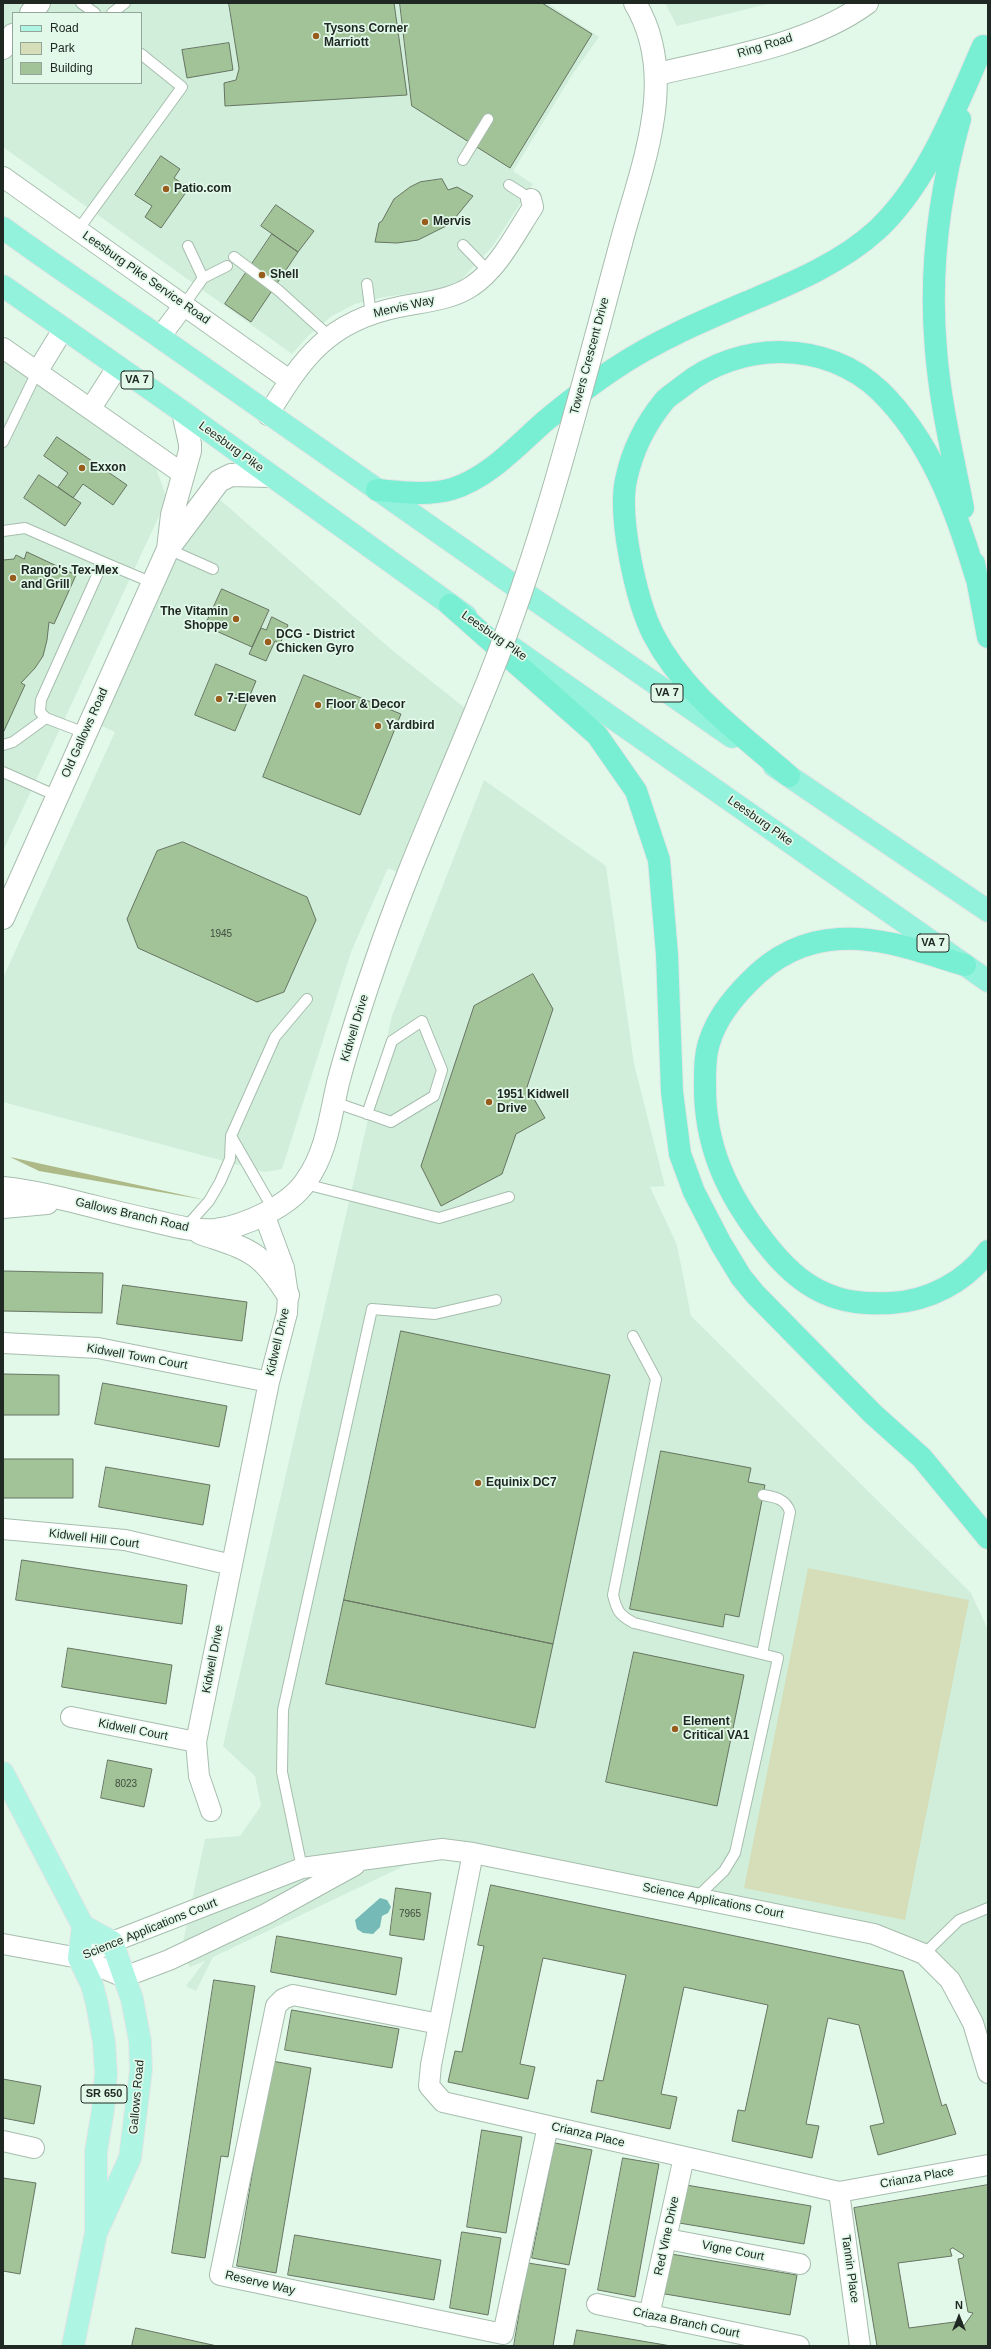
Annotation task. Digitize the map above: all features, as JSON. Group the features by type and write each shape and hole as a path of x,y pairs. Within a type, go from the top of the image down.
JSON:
{"highway":[{"path":"377,490 423,494 458,486 482,474 575,397 645,349 700,322 788,285 852,249 875,232 894,213 912,188 948,122 986,39"},
{"path":"986,39 949,159 940,207 933,300 936,350 941,393 988,637"},
{"name":"VA 7","path":"3,228 70,278 160,337 268,415 988,912"},
{"name":"Leesburg Pike","path":"3,286 183,412 450,604 988,981"},
{"path":"789,776 698,697 670,662 653,633 642,602 631,564 625,525 626,481 640,436 666,399 701,371 738,356 777,351 814,355 845,366 879,390 912,429 942,481 961,527 976,577"},
{"path":"450,604 597,735 636,791 659,860 667,954 672,1092 680,1154 694,1192 721,1244 755,1294 874,1414 922,1458 988,1538"},
{"path":"965,965 911,949 861,939 839,939 808,943 777,957 740,991 722,1014 710,1040 705,1066 704,1110 713,1149 732,1196 747,1220 795,1276 822,1292 860,1304 907,1302 949,1287 981,1261 988,1251"}],"main road":[{"path":"3,1773 83,1926 112,1942"},
{"path":"79,1958 83,1926"},
{"name":"Gallows Road","path":"96,2234 130,2158 138,2109 141,2070 140,2041 132,1999 112,1942"},
{"name":"Gallows Road","path":"73,2346 96,2234 96,2151 103,2110 105,2057 97,2004 92,1986 79,1958"}],"street":[{"path":"32,12 39,3"},
{"name":"Towers Crescent Drive","path":"479,703 512,617 549,503 651,130 656,101 657,74 648,30 636,3"},
{"name":"Ring Road","path":"657,74 783,42 834,24 854,7"},
{"path":"3,48 12,36"},
{"name":"Leesburg Pike Service Road","path":"3,177 289,380"},
{"name":"Mervis Way","path":"268,415 289,380 317,346 344,326 371,315 460,292 473,286 489,272 533,207 531,199"},
{"path":"160,337 184,305"},
{"path":"37,372 64,328"},
{"path":"3,348 91,408 183,474"},
{"path":"91,408 118,366"},
{"name":"Old Gallows Road","path":"168,549 172,515 187,463 190,444 183,412"},
{"name":"Old Gallows Road","path":"3,918 168,549 219,481 231,475 270,476"},
{"name":"Kidwell Drive","path":"211,1812 199,1776 196,1742 269,1382 287,1313 288,1295 284,1268 268,1211 305,1184 317,1165 325,1143 334,1102 374,966 479,703"},
{"path":"3,1173 68,1201"},
{"name":"Gallows Branch Road","path":"3,1188 186,1228 214,1230 233,1226 268,1211"},
{"name":"Gallows Branch Road","path":"3,1207 68,1201"},
{"path":"186,1228 255,1254 274,1273 288,1295"},
{"name":"Kidwell Town Court","path":"3,1343 98,1348 269,1382"},
{"name":"Kidwell Hill Court","path":"3,1529 125,1540 232,1565"},
{"name":"Kidwell Court","path":"70,1717 196,1742"},
{"name":"Science Applications Court","path":"79,1958 112,1942 302,1868 364,1860 393,1854 442,1849 474,1853 874,1934 924,1954 950,1980 972,2023 988,2073"},
{"name":"Crianza Place","path":"474,1853 439,2024 429,2086 436,2096 443,2102 839,2192 988,2165"},
{"name":"Science Applications Court","path":"79,1958 124,1977 169,1960 266,1914 364,1860"},
{"path":"3,1944 79,1958"},
{"name":"Reserve Way","path":"439,2024 293,1994 283,1999 276,2006 220,2275 502,2334 548,2126"},
{"path":"3,2141 34,2148"},
{"name":"Red Vine Drive","path":"649,2316 684,2157"},
{"name":"Tannin Place","path":"839,2192 860,2346"},
{"name":"Vigne Court","path":"666,2239 800,2264"},
{"name":"Criaza Branch Court","path":"597,2304 799,2346"}],"lane":[{"path":"81,3 94,12"},
{"path":"113,12 125,3"},
{"path":"78,230 182,87 142,55"},
{"path":"463,160 488,119"},
{"path":"509,185 531,199"},
{"path":"463,245 489,272"},
{"path":"188,246 203,278"},
{"path":"234,256 278,290 329,336"},
{"path":"184,305 203,278 228,266"},
{"path":"367,284 371,315"},
{"path":"3,442 37,372"},
{"path":"3,531 25,528 153,583"},
{"path":"168,549 213,569"},
{"path":"85,733 46,718 40,712 41,700 103,562"},
{"path":"3,745 13,742 46,718"},
{"path":"3,772 57,796"},
{"path":"186,1228 209,1201 220,1182 230,1159 231,1136 275,1036 307,999"},
{"path":"334,1102 367,1114 391,1122 434,1096 442,1070 422,1021 392,1041 367,1114"},
{"path":"231,1136 268,1211"},
{"path":"305,1184 439,1218 509,1197"},
{"path":"302,1868 282,1772 283,1710 372,1309 435,1314 496,1300"},
{"path":"633,1336 656,1378 613,1595 616,1607 622,1617 634,1623 778,1658 735,1853 724,1871 696,1898"},
{"path":"762,1654 790,1512 788,1506 778,1497 763,1495"},
{"path":"924,1954 959,1920 988,1908"}],"shaded area":[{"path":"3,3 547,3 599,37 574,72 513,171 533,184 492,247 460,281 441,289 384,297 355,304 332,316 308,336 292,354 3,147"},
{"path":"665,3 772,3 677,26"},
{"path":"3,354 156,468 167,499 3,851"},
{"path":"210,491 392,650 470,712 404,875 388,868 351,952 282,1169 265,1172 3,1102 3,978 115,732 91,721"},
{"path":"484,780 606,866 634,1064 665,1186 650,1187 677,1245 691,1316 971,1593 988,1630 988,2080 955,1994 920,1956 886,1937 440,1855 404,1866 213,1957 196,1991 186,1986 205,1961 190,1967 181,1952 205,1839 240,1836 261,1806 255,1776 223,1746 392,1016"}],"green space":[{"path":"10,1157 206,1200 39,1171"},
{"path":"808,1568 969,1600 905,1920 744,1888"}],"water":[{"path":"380,1898 387,1900 391,1907 388,1913 382,1916 380,1927 373,1934 363,1933 357,1929 355,1920"}],"building":[{"name":"Tysons Corner Marriott","path":"229,3 394,3 407,95 225,106 224,83 236,80 239,69"},
{"path":"400,3 542,3 592,34 510,168 412,106"},
{"path":"229,43 233,70 187,78 182,50"},
{"path":"161,156 180,169 174,178 189,188 161,228 145,217 152,206 135,195"},
{"path":"442,179 448,190 457,187 473,196 450,224 418,240 397,243 375,242 379,223 382,221 394,199 410,187 420,182"},
{"path":"276,205 314,231 298,252 261,226"},
{"path":"272,234 298,252 251,322 225,304"},
{"path":"57,437 127,485 113,505 83,484 73,498 58,487 68,473 44,456"},
{"path":"39,475 81,503 65,526 24,498"},
{"path":"27,552 76,575 54,624 49,622 43,656 35,668 21,683 25,685 3,733 3,560 14,559 16,555 24,559"},
{"path":"222,589 269,610 252,647 205,626"},
{"path":"272,617 288,625 280,644 275,641 266,661 249,654 261,628 266,630"},
{"path":"216,664 256,681 235,731 195,715"},
{"path":"304,675 401,714 360,815 263,777"},
{"path":"183,842 307,897 316,920 284,992 257,1002 138,948 127,919 157,851"},
{"name":"1951 Kidwell Drive","path":"533,974 553,1009 527,1087 545,1118 516,1134 502,1174 441,1206 421,1166 474,1006"},
{"path":"3,1271 103,1273 102,1313 3,1311"},
{"path":"123,1285 247,1302 242,1341 117,1324"},
{"name":"Equinix DC7","path":"401,1331 610,1375 553,1644 344,1600"},
{"path":"3,1374 59,1375 59,1415 3,1415"},
{"path":"103,1383 227,1406 219,1447 95,1424"},
{"path":"661,1451 751,1468 748,1482 765,1485 739,1617 725,1614 723,1627 630,1609"},
{"path":"3,1459 73,1459 73,1498 3,1498"},
{"path":"106,1467 210,1485 203,1525 99,1507"},
{"path":"22,1560 187,1585 182,1624 16,1600"},
{"path":"344,1600 553,1644 535,1728 326,1684"},
{"path":"68,1648 172,1665 166,1704 62,1687"},
{"name":"Element Critical VA1","path":"634,1652 744,1675 717,1806 606,1782"},
{"path":"108,1760 152,1769 144,1807 101,1798"},
{"path":"491,1885 903,1971 942,2106 946,2104 956,2134 878,2155 870,2126 884,2123 859,2025 828,2018 806,2124 819,2126 812,2158 732,2141 738,2110 745,2111 768,2005 684,1987 661,2094 677,2097 670,2129 591,2112 597,2080 603,2081 626,1975 543,1958 520,2064 535,2067 528,2099 448,2082 455,2051 462,2052 484,1946 478,1945"},
{"path":"396,1888 431,1893 424,1940 390,1935"},
{"path":"277,1936 402,1958 396,1995 271,1972"},
{"path":"214,1980 255,1986 228,2157 221,2156 205,2258 172,2253"},
{"path":"292,2010 399,2029 392,2068 285,2050"},
{"path":"272,2061 311,2068 276,2273 237,2266"},
{"path":"3,2079 41,2086 34,2124 3,2118"},
{"path":"482,2130 522,2137 506,2233 467,2227"},
{"path":"555,2143 592,2150 569,2265 532,2258"},
{"path":"623,2158 659,2164 635,2297 598,2290"},
{"path":"3,2178 36,2183 20,2274 3,2271"},
{"path":"686,2185 811,2206 804,2244 679,2223"},
{"path":"988,2185 988,2346 877,2346 854,2208","holes":["953,2248 964,2255 963,2258 958,2259 968,2312 973,2313 963,2327 962,2321 909,2328 898,2263 952,2256 950,2250"]},
{"path":"462,2232 501,2238 488,2315 450,2308"},
{"path":"295,2235 441,2260 434,2300 288,2275"},
{"path":"671,2254 797,2275 790,2315 665,2294"},
{"path":"528,2263 566,2269 553,2346 514,2346"},
{"path":"136,2328 217,2346 132,2346"},
{"path":"577,2330 671,2346 574,2346"}],"place":[{"name":"Tysons Corner Marriott","path":"316,36"},
{"name":"Patio.com","path":"166,189"},
{"name":"Mervis","path":"425,222"},
{"name":"Shell","path":"262,275"},
{"name":"Exxon","path":"82,468"},
{"name":"Rango's Tex-Mex and Grill","path":"13,578"},
{"name":"The Vitamin Shoppe","path":"236,619"},
{"name":"DCG - District Chicken Gyro","path":"268,642"},
{"name":"7-Eleven","path":"219,699"},
{"name":"Floor & Decor","path":"318,705"},
{"name":"Yardbird","path":"378,726"},
{"name":"1951 Kidwell Drive","path":"489,1102"},
{"name":"Equinix DC7","path":"478,1483"},
{"name":"Element Critical VA1","path":"675,1729"}]}
